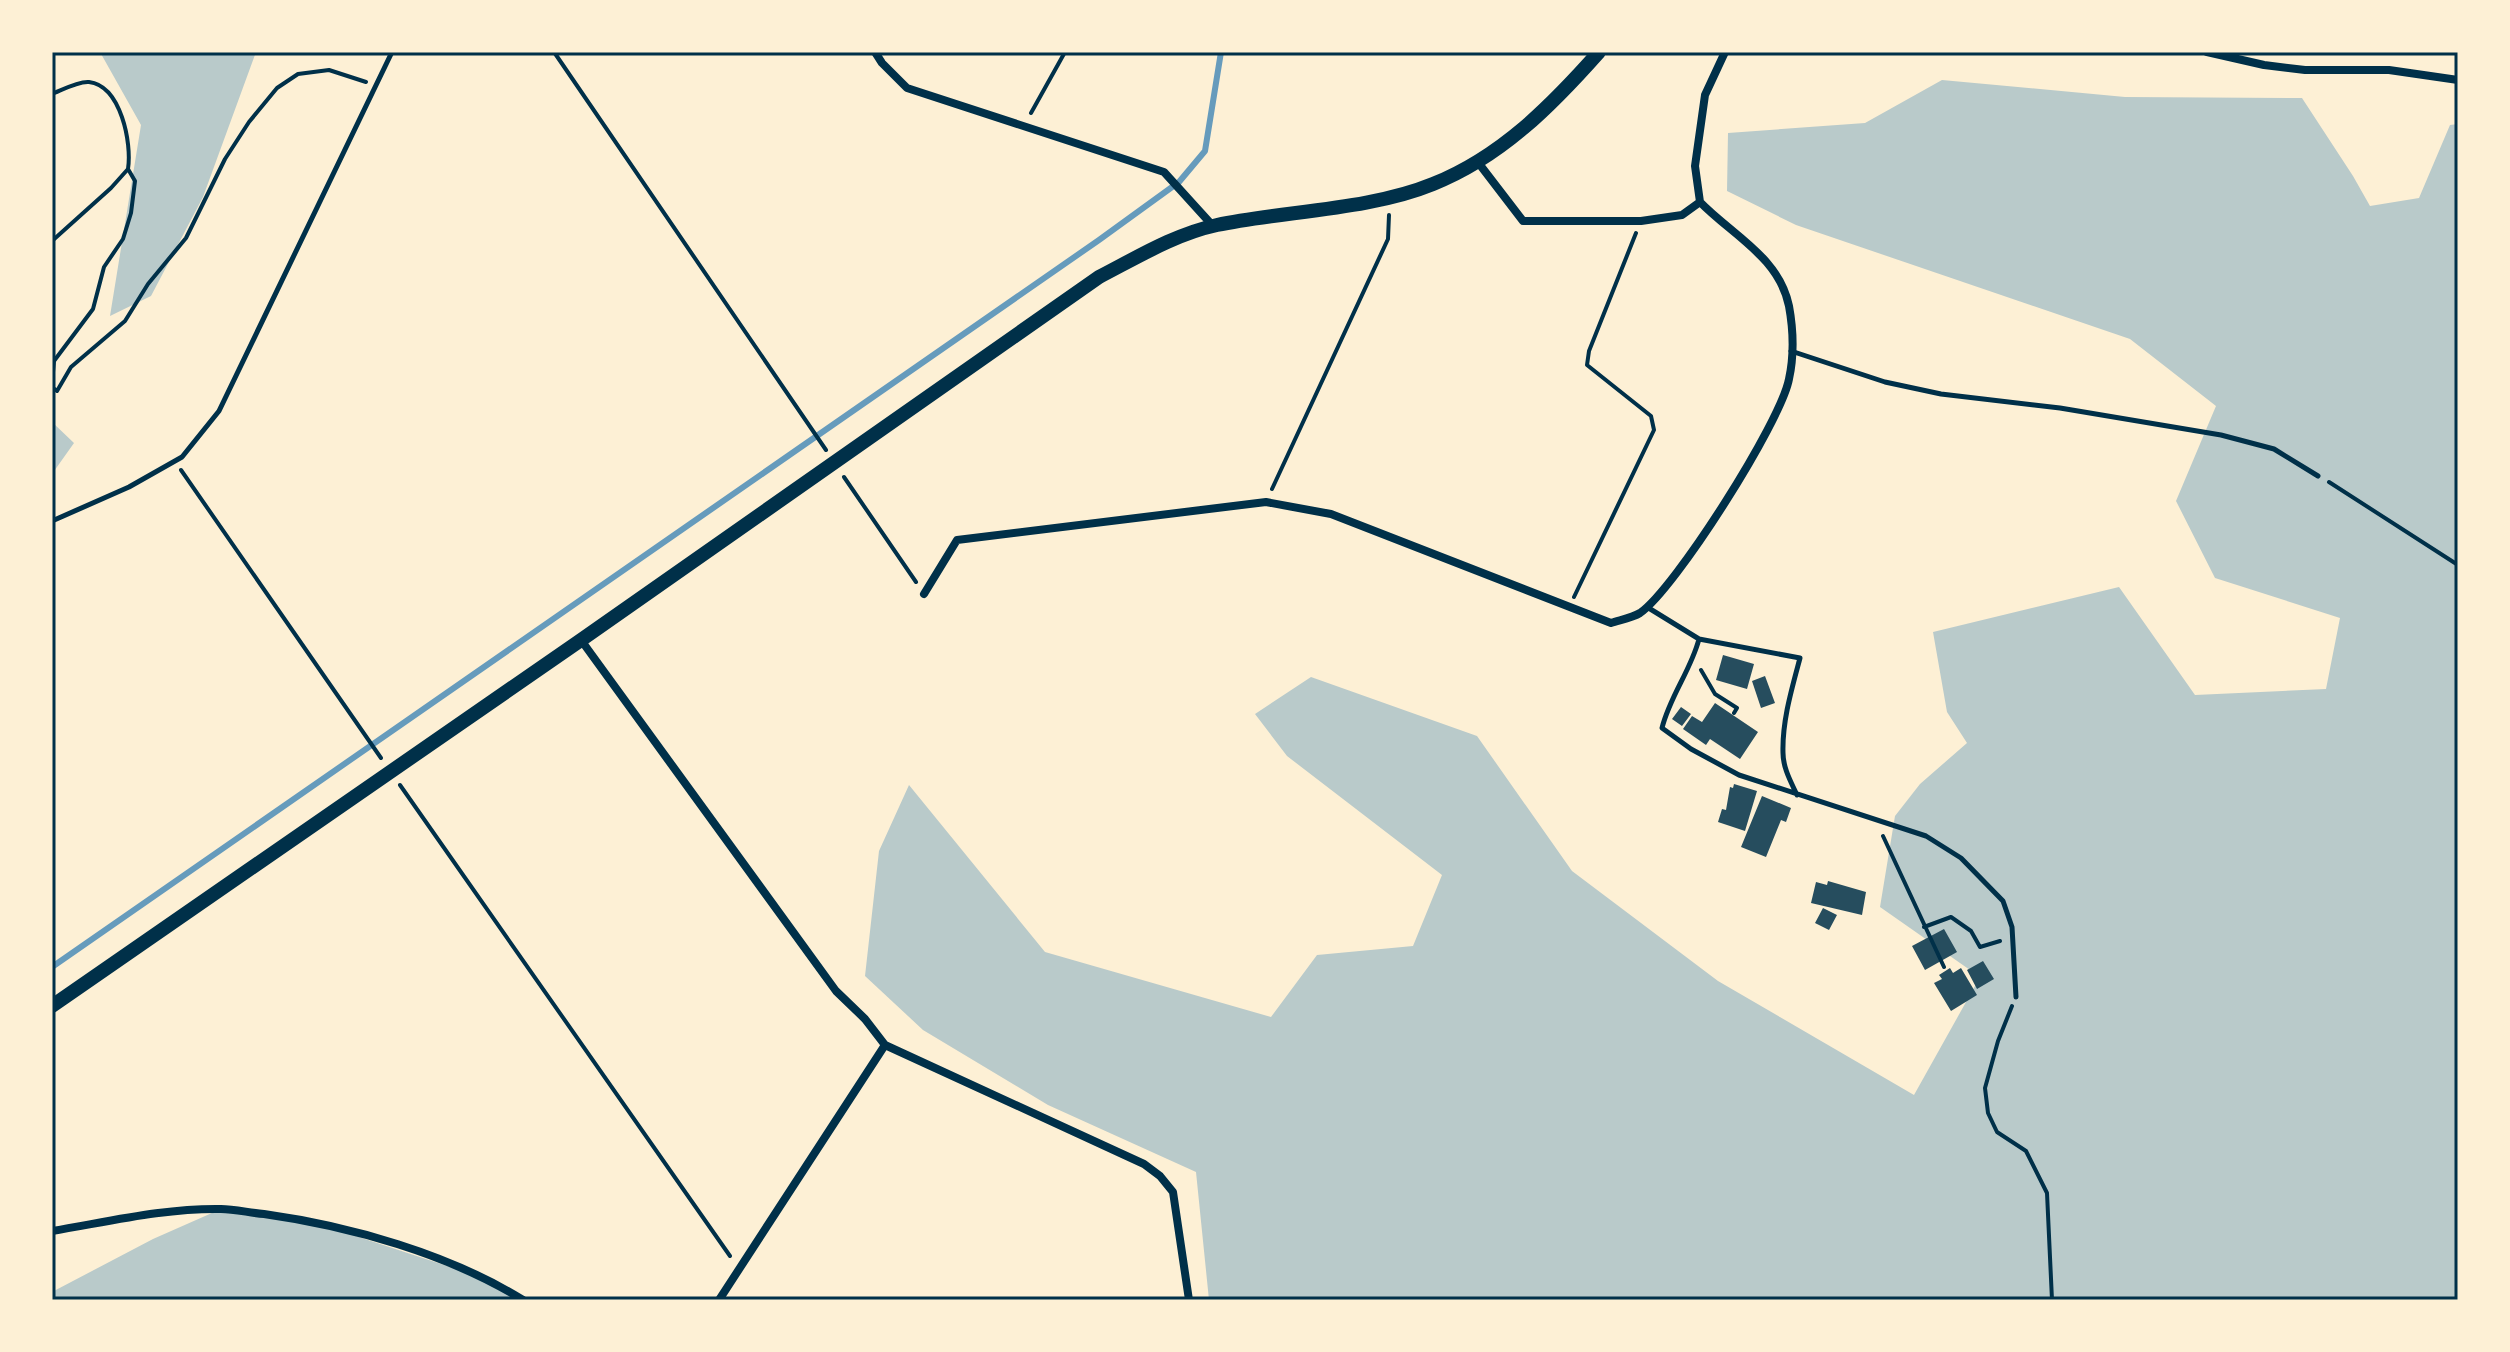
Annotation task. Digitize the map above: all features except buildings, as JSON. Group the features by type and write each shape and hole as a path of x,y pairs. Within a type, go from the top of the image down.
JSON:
{"street":[{"path":"875,52 907,88 1164,172 1213,226"},
{"path":"52,1006 1099,277 1154,248 1213,226 1389,197 1433,184 1516,136 1561,95 1599,52"},
{"path":"924,594 957,540 1266,502 1331,514 1611,623 1638,615 1664,591 1753,458 1789,381 1789,305 1776,272 1700,202 1695,166 1705,95 1725,52"},
{"path":"2207,52 2264,65 2305,70 2389,70 2458,80"},
{"path":"1477,161 1523,221 1641,221 1682,215 1700,202"},
{"path":"581,640 836,991 865,1019 885,1045 1144,1164 1160,1176 1173,1192 1189,1300"},
{"path":"719,1300 885,1045"},
{"path":"52,1231 148,1215 221,1209 307,1220 413,1249 493,1281 523,1300"}],"lane":[{"path":"52,521 129,487 182,457 219,411 392,52"},
{"path":"1791,351 1885,382 1941,394 2060,408 2221,435 2274,449 2318,476"},
{"path":"1647,607 1699,639 1800,658 1790,696 1782,754 1786,772 1797,795"},
{"path":"1699,639 1662,728 1691,749 1739,775 1926,836 1961,858 2003,901 2013,937 2016,997"}],"path":[{"path":"554,52 924,594"},
{"path":"1021,127 1040,100 1065,52"},
{"path":"128,169 135,181 131,213 123,239 104,267 93,309 54,361 52,385 57,391 71,367 125,321 148,284 186,238 225,159 249,122 277,88 298,74 329,70 375,86"},
{"path":"52,94 86,81 103,87 111,96 125,127 130,153 128,169 52,241"},
{"path":"1266,502 1388,239 1389,197"},
{"path":"1569,606 1654,430 1651,416 1587,365 1589,351 1641,221"},
{"path":"175,461 739,1270"},
{"path":"2318,476 2458,565"},
{"path":"1694,657 1715,694 1737,708 1734,713"},
{"path":"1871,817 1888,844 1944,967"},
{"path":"1924,927 1951,917 1971,931 1980,947 2013,937"},
{"path":"2016,997 1998,1041 1985,1088 1988,1113 1997,1132 2026,1151 2047,1193 2052,1300"}],"shaded area":[{"path":"100,52 256,52 203,197 151,296 110,316 141,125"},
{"path":"1942,80 2125,97 2302,98 2370,206 2419,198 2450,125 2458,124 2458,1300 1209,1300 1196,1172 1048,1105 923,1030 865,976 879,851 909,785 1045,952 1271,1017 1317,955 1413,946 1442,875 1287,756 1255,714 1311,677 1477,736 1572,871 1718,981 1914,1095 1980,977 1880,907 1895,816 1920,784 1967,743 1947,712 1933,632 2119,587 2195,695 2326,689 2340,618 2215,578 2176,501 2216,406 2130,339 1796,225 1727,191 1728,133 1865,123"},
{"path":"52,422 74,443 52,474"},
{"path":"221,1209 307,1220 493,1281 523,1300 52,1300 52,1292 153,1239"}],"waterway":[{"path":"52,967 1179,182 1205,151 1221,52"}]}
